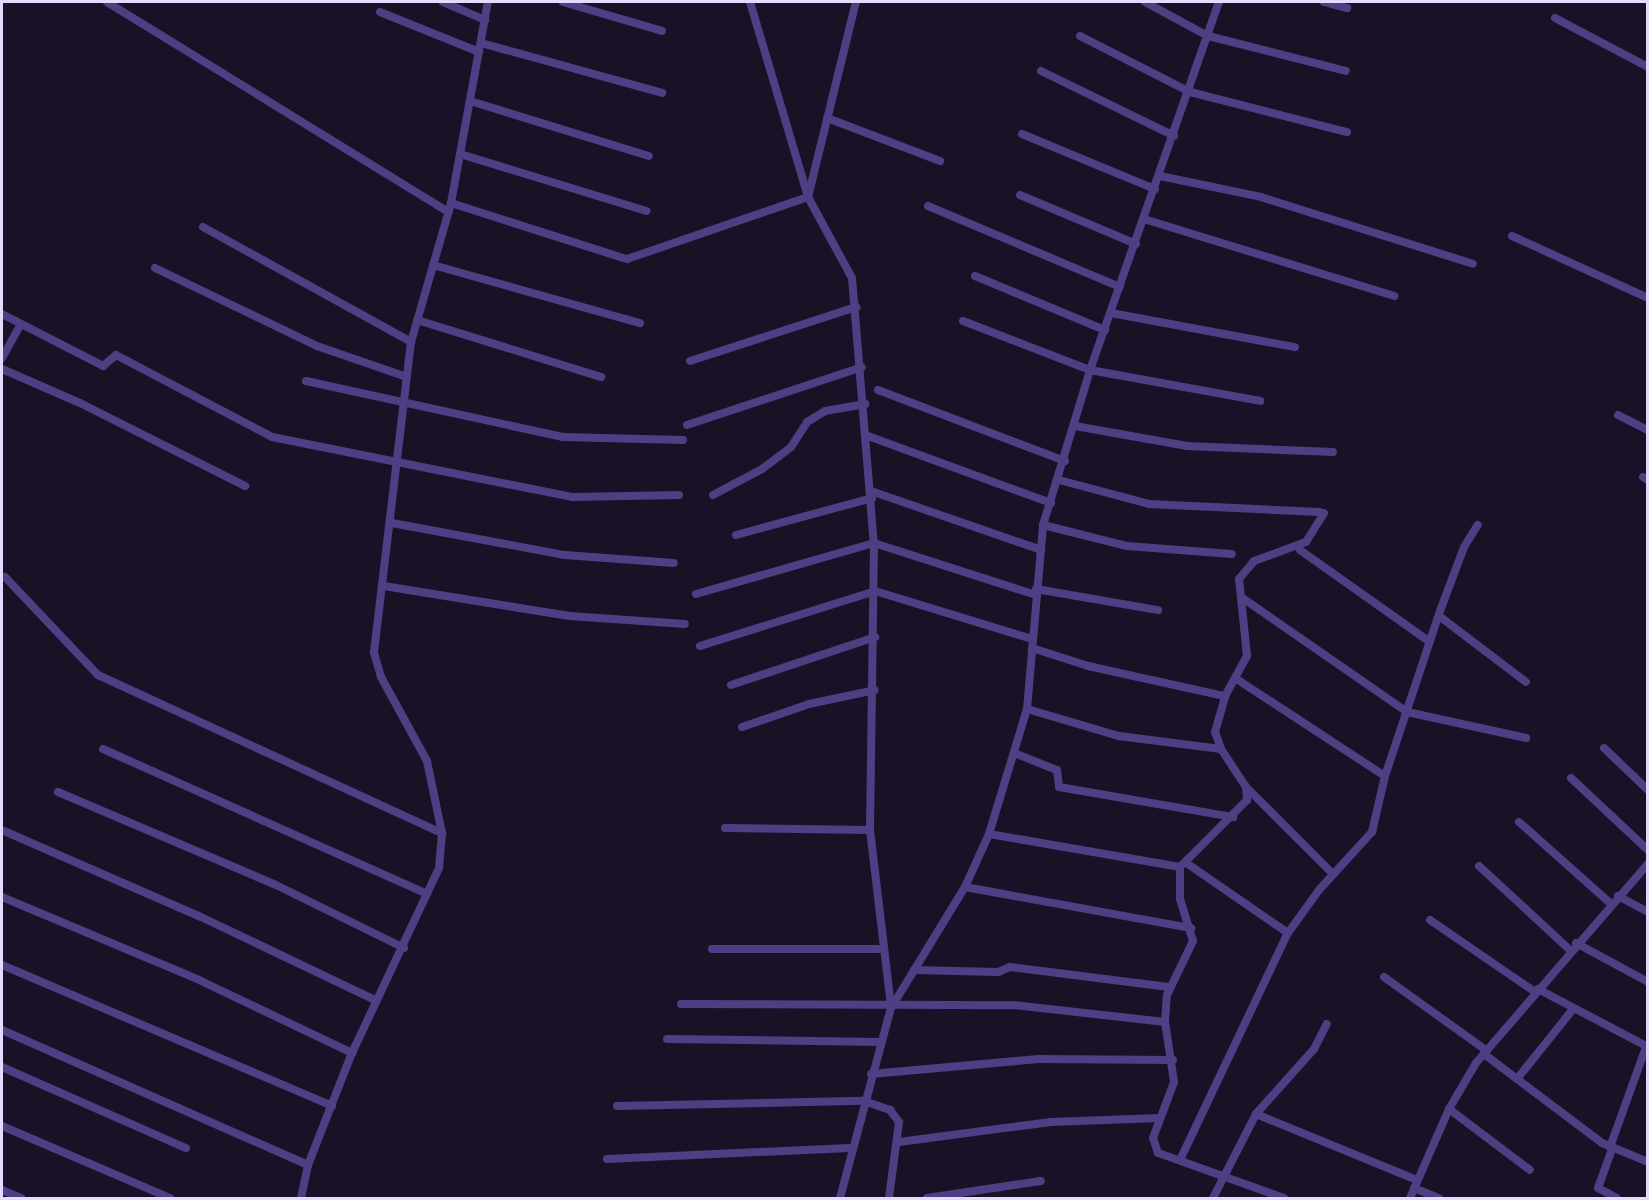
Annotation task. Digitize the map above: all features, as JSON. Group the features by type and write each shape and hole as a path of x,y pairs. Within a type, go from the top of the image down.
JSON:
{"street":[{"path":"107,2 450,208 627,259 808,197"},
{"path":"443,2 485,20"},
{"path":"301,1198 308,1165 352,1053 404,948 438,868 442,833 427,761 375,662 400,460 411,342 450,208 488,2"},
{"path":"563,2 662,31"},
{"path":"750,2 808,197 852,278 868,436 874,543 875,690 870,830 891,1008"},
{"path":"808,197 856,2"},
{"path":"1145,2 1208,36 1346,71"},
{"path":"840,1198 850,1148 891,1008 965,887 989,834 1027,709 1043,525 1059,480 1090,370 1190,92 1217,2"},
{"path":"1324,2 1347,8"},
{"path":"380,12 480,48 662,93"},
{"path":"1555,18 1647,67"},
{"path":"1080,36 1190,92 1347,132"},
{"path":"1041,71 1174,136"},
{"path":"470,101 649,156"},
{"path":"827,118 940,161"},
{"path":"1022,134 1155,189"},
{"path":"460,154 647,211"},
{"path":"1160,176 1262,197 1473,264"},
{"path":"1020,195 1136,244"},
{"path":"928,206 1120,286"},
{"path":"1144,219 1394,296"},
{"path":"203,227 411,342"},
{"path":"1512,236 1647,298"},
{"path":"433,265 640,323"},
{"path":"155,268 317,346 407,377"},
{"path":"975,276 1105,330"},
{"path":"690,361 855,307"},
{"path":"1111,313 1295,347"},
{"path":"2,314 20,326 103,366 116,355 272,437 400,460 573,497 680,495"},
{"path":"417,320 601,377"},
{"path":"963,321 1090,370 1260,401"},
{"path":"2,358 20,326"},
{"path":"687,426 862,367"},
{"path":"2,369 80,403 245,486"},
{"path":"306,381 563,436 683,441"},
{"path":"878,390 1065,460"},
{"path":"713,495 762,469 791,447 807,422 825,411 865,404"},
{"path":"1618,415 1647,430"},
{"path":"1075,426 1187,446 1333,452"},
{"path":"868,436 1051,503"},
{"path":"1059,480 1149,504 1322,513 1306,542 1244,569 1241,597 1246,656 1225,696 1215,732 1221,749 1246,787 1333,874"},
{"path":"736,535 871,495 1041,550"},
{"path":"392,523 565,555 674,563"},
{"path":"1043,525 1127,546 1232,554"},
{"path":"1180,1160 1288,933 1333,874 1372,832 1385,776 1430,642 1464,547 1478,525"},
{"path":"696,594 874,543 1036,592 1158,610"},
{"path":"1300,550 1430,642"},
{"path":"5,577 98,675 442,833"},
{"path":"384,586 570,616 686,624"},
{"path":"700,646 875,591 1032,644 1088,666 1225,696"},
{"path":"1241,597 1407,712 1526,738"},
{"path":"1439,616 1526,681"},
{"path":"731,685 875,638"},
{"path":"1235,678 1385,776"},
{"path":"742,727 809,704 875,690"},
{"path":"1027,709 1119,736 1221,749"},
{"path":"1604,748 1647,790"},
{"path":"103,749 427,894"},
{"path":"1014,753 1057,770 1059,787 1233,817"},
{"path":"1571,778 1647,850"},
{"path":"1246,787 1247,800 1233,817 1183,865 1180,899 1191,928 1192,949 1169,987 1165,1022 1173,1059 1174,1082 1160,1118 1154,1149 1284,1198"},
{"path":"58,792 274,884 404,948"},
{"path":"1519,822 1611,904"},
{"path":"724,828 870,830"},
{"path":"4,831 199,916 376,1001"},
{"path":"989,834 1183,865 1288,933"},
{"path":"1410,1198 1449,1109 1485,1052 1573,946 1647,864"},
{"path":"1479,866 1573,946 1647,982"},
{"path":"965,887 1191,928"},
{"path":"1618,896 1647,912"},
{"path":"2,897 199,980 352,1053"},
{"path":"1430,920 1536,991 1646,1047 1598,1188 1617,1198"},
{"path":"712,949 884,949"},
{"path":"2,965 332,1106"},
{"path":"914,970 998,972 1010,967 1169,987"},
{"path":"1384,977 1611,1148 1647,1162"},
{"path":"681,1004 891,1008 1014,1005 1165,1022"},
{"path":"1517,1079 1573,1009"},
{"path":"1213,1198 1256,1114 1314,1049 1326,1024"},
{"path":"2,1030 308,1165"},
{"path":"667,1039 881,1042"},
{"path":"871,1074 1038,1059 1173,1059"},
{"path":"2,1067 186,1148"},
{"path":"616,1106 864,1101 897,1115 899,1142 889,1198"},
{"path":"1449,1109 1530,1170"},
{"path":"1256,1114 1416,1184 1439,1198"},
{"path":"899,1142 1051,1122 1160,1118"},
{"path":"2,1126 170,1198"},
{"path":"607,1159 850,1148"},
{"path":"927,1198 1041,1181"},
{"path":"2,1190 21,1198"}]}
